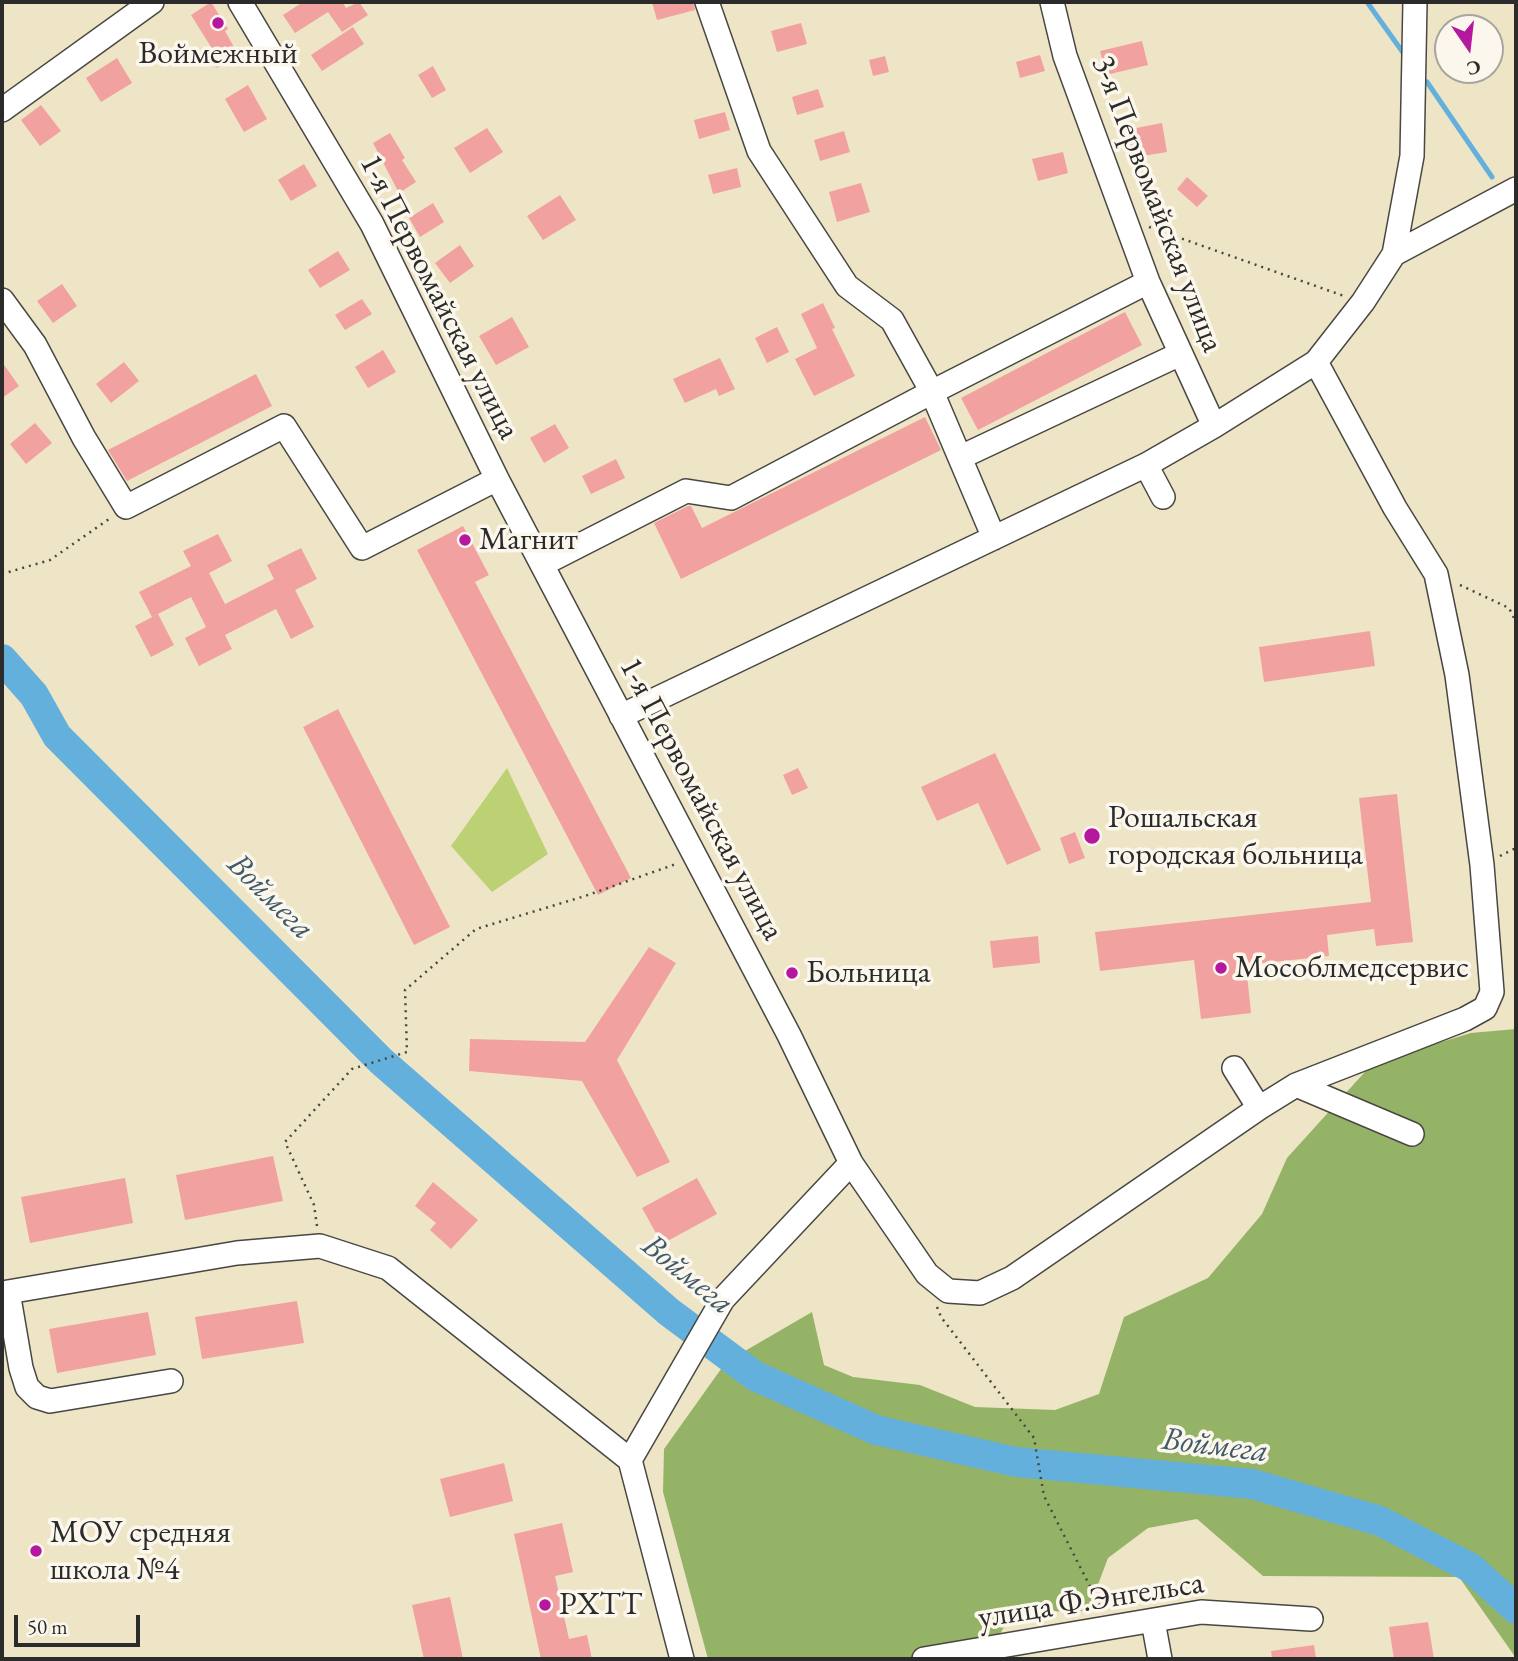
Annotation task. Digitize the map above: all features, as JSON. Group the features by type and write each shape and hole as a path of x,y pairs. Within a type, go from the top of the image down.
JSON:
{"street":[{"path":"2,110 152,2"},
{"name":"1-я Первомайская улица","path":"240,2 372,224 498,479 789,1035 851,1163 927,1274 948,1291 980,1293 1013,1278 1259,1108 1296,1086 1465,1019 1485,1008 1492,992 1482,865 1457,675 1436,574"},
{"path":"707,2 759,151 847,286 892,320 932,391 995,538"},
{"name":"3-я Первомайская улица","path":"1052,2 1065,56 1148,282 1214,426"},
{"path":"621,716 1146,465 1316,362 1363,302 1394,254 1412,156 1415,2"},
{"path":"1394,254 1516,189"},
{"path":"543,564 686,491 731,498 932,391 1148,282"},
{"path":"2,300 35,345 84,438 126,507 284,426 362,548 498,479"},
{"path":"961,457 1180,354"},
{"path":"1316,362 1395,508 1436,574"},
{"path":"1146,465 1163,496"},
{"path":"1234,1068 1259,1108"},
{"path":"1296,1086 1412,1135"},
{"path":"630,1460 723,1300 851,1163"},
{"path":"171,1381 50,1401 37,1397 27,1387 21,1368 5,1293 237,1253 320,1246 388,1268 630,1460 681,1659"},
{"name":"улица Ф.Энгельса","path":"924,1659 1201,1612 1311,1619"},
{"path":"1153,1621 1160,1659"}],"path":[{"path":"1126,219 1363,302"},
{"path":"2,574 50,560 126,507"},
{"path":"1436,574 1509,608 1516,622"},
{"path":"320,1246 314,1205 285,1142 352,1069 407,1052 405,990 476,929 585,896 696,857"},
{"path":"937,1306 940,1317 1034,1438 1044,1496 1111,1629"}],"green space":[{"path":"507,768 548,854 492,892 451,846"},
{"path":"1516,1029 1516,1658 1459,1577 1263,1576 1197,1519 1148,1528 1108,1558 1088,1611 1012,1612 993,1647 994,1659 708,1659 663,1492 664,1449 726,1362 812,1312 824,1365 853,1377 920,1385 975,1407 1055,1410 1099,1394 1124,1317 1208,1278 1262,1214 1287,1158 1373,1063 1471,1033"}],"building":[{"path":"211,2 228,29 225,31 239,56 216,68 206,49 211,47 191,15"},
{"path":"303,2 345,2 343,3 346,8 359,2 368,15 342,32 328,12 295,33 283,15"},
{"path":"652,2 693,2 695,10 657,20"},
{"path":"801,23 807,44 777,52 771,31"},
{"path":"353,27 364,44 322,71 311,55"},
{"path":"1142,41 1148,65 1106,75 1100,51"},
{"path":"1040,55 1045,71 1020,78 1016,62"},
{"path":"885,56 889,72 873,76 869,60"},
{"path":"117,58 132,83 101,102 86,78"},
{"path":"433,66 446,90 432,98 418,75"},
{"path":"248,85 267,119 244,132 225,99"},
{"path":"818,89 824,107 797,115 792,97"},
{"path":"41,105 61,131 40,146 21,120"},
{"path":"725,112 730,130 699,139 694,120"},
{"path":"1162,123 1167,152 1131,158 1126,130"},
{"path":"487,128 503,152 470,173 454,148"},
{"path":"844,131 850,152 820,161 814,140"},
{"path":"390,133 416,182 399,193 373,143"},
{"path":"1063,152 1068,173 1038,181 1032,159"},
{"path":"304,164 317,186 291,201 278,180"},
{"path":"737,168 741,187 713,194 708,175"},
{"path":"1187,177 1208,196 1197,207 1177,189"},
{"path":"861,183 870,212 837,222 829,192"},
{"path":"560,195 576,220 543,240 527,216"},
{"path":"433,203 444,222 420,237 409,218"},
{"path":"460,245 474,266 450,283 435,263"},
{"path":"338,251 350,270 320,288 308,270"},
{"path":"62,284 77,306 53,323 37,301"},
{"path":"362,299 372,314 345,330 335,315"},
{"path":"823,303 835,328 832,329 855,376 814,396 795,359 817,348 801,314"},
{"path":"1125,312 1142,345 978,430 961,398"},
{"path":"512,317 529,347 496,365 479,336"},
{"path":"777,327 789,352 767,363 755,338"},
{"path":"383,350 396,372 368,388 355,367"},
{"path":"720,358 735,389 719,396 716,389 685,403 673,379"},
{"path":"2,362 19,386 2,398"},
{"path":"124,362 139,381 111,403 96,384"},
{"path":"256,374 272,406 127,481 108,450"},
{"path":"925,417 941,450 681,579 654,523 691,506 702,528"},
{"path":"35,423 52,443 26,464 10,444"},
{"path":"555,424 569,448 544,463 530,438"},
{"path":"616,459 625,478 591,494 582,476"},
{"path":"463,526 489,575 475,582 631,878 598,895 417,550"},
{"path":"218,534 232,561 209,573 225,604 274,579 267,565 301,548 317,579 295,590 314,627 291,639 276,609 225,635 232,649 199,666 185,638 206,627 191,597 152,617 139,592 191,566 183,551"},
{"path":"158,614 174,645 151,657 135,626"},
{"path":"1370,631 1375,666 1264,682 1259,647"},
{"path":"338,709 450,927 414,945 303,727"},
{"path":"995,753 1041,850 1007,865 978,803 937,821 921,787"},
{"path":"798,768 808,788 792,795 783,775"},
{"path":"1397,794 1413,942 1376,946 1374,929 1327,935 1329,956 1246,965 1251,1013 1201,1019 1194,960 1100,971 1095,932 1371,902 1359,798"},
{"path":"1075,832 1085,858 1069,864 1060,838"},
{"path":"1038,936 1040,963 993,968 990,941"},
{"path":"649,947 676,963 617,1060 670,1162 637,1177 582,1081 469,1071 470,1039 585,1042"},
{"path":"273,1156 283,1201 185,1220 176,1175"},
{"path":"125,1178 133,1223 30,1243 21,1197"},
{"path":"697,1178 717,1214 662,1244 642,1208"},
{"path":"433,1182 478,1220 451,1249 430,1230 436,1223 415,1206"},
{"path":"297,1301 304,1343 202,1359 195,1317"},
{"path":"148,1312 156,1355 57,1373 49,1329"},
{"path":"504,1463 513,1501 450,1517 440,1479"},
{"name":"РХТТ","path":"562,1523 573,1572 555,1576 569,1639 587,1635 592,1659 541,1659 514,1534"},
{"path":"450,1597 463,1659 424,1659 412,1605"},
{"path":"1428,1622 1434,1659 1394,1659 1389,1627"},
{"path":"1314,1645 1316,1659 1272,1659 1271,1651"}],"waterway":[{"path":"1367,2 1404,54"},
{"path":"1427,82 1492,177"},
{"name":"Воймега","path":"2,659 34,695 57,736 381,1061 669,1312 755,1376 876,1430 1016,1462 1252,1484 1380,1521 1471,1568 1516,1609"}],"place":[{"name":"Воймежный","path":"218,23"},
{"name":"Магнит","path":"465,540"},
{"name":"Рошальская городская больница","path":"1092,836"},
{"name":"Мособлмедсервис","path":"1221,968"},
{"name":"Больница","path":"792,973"},
{"name":"МОУ средняя школа №4","path":"36,1551"},
{"name":"РХТТ","path":"545,1605"}]}
